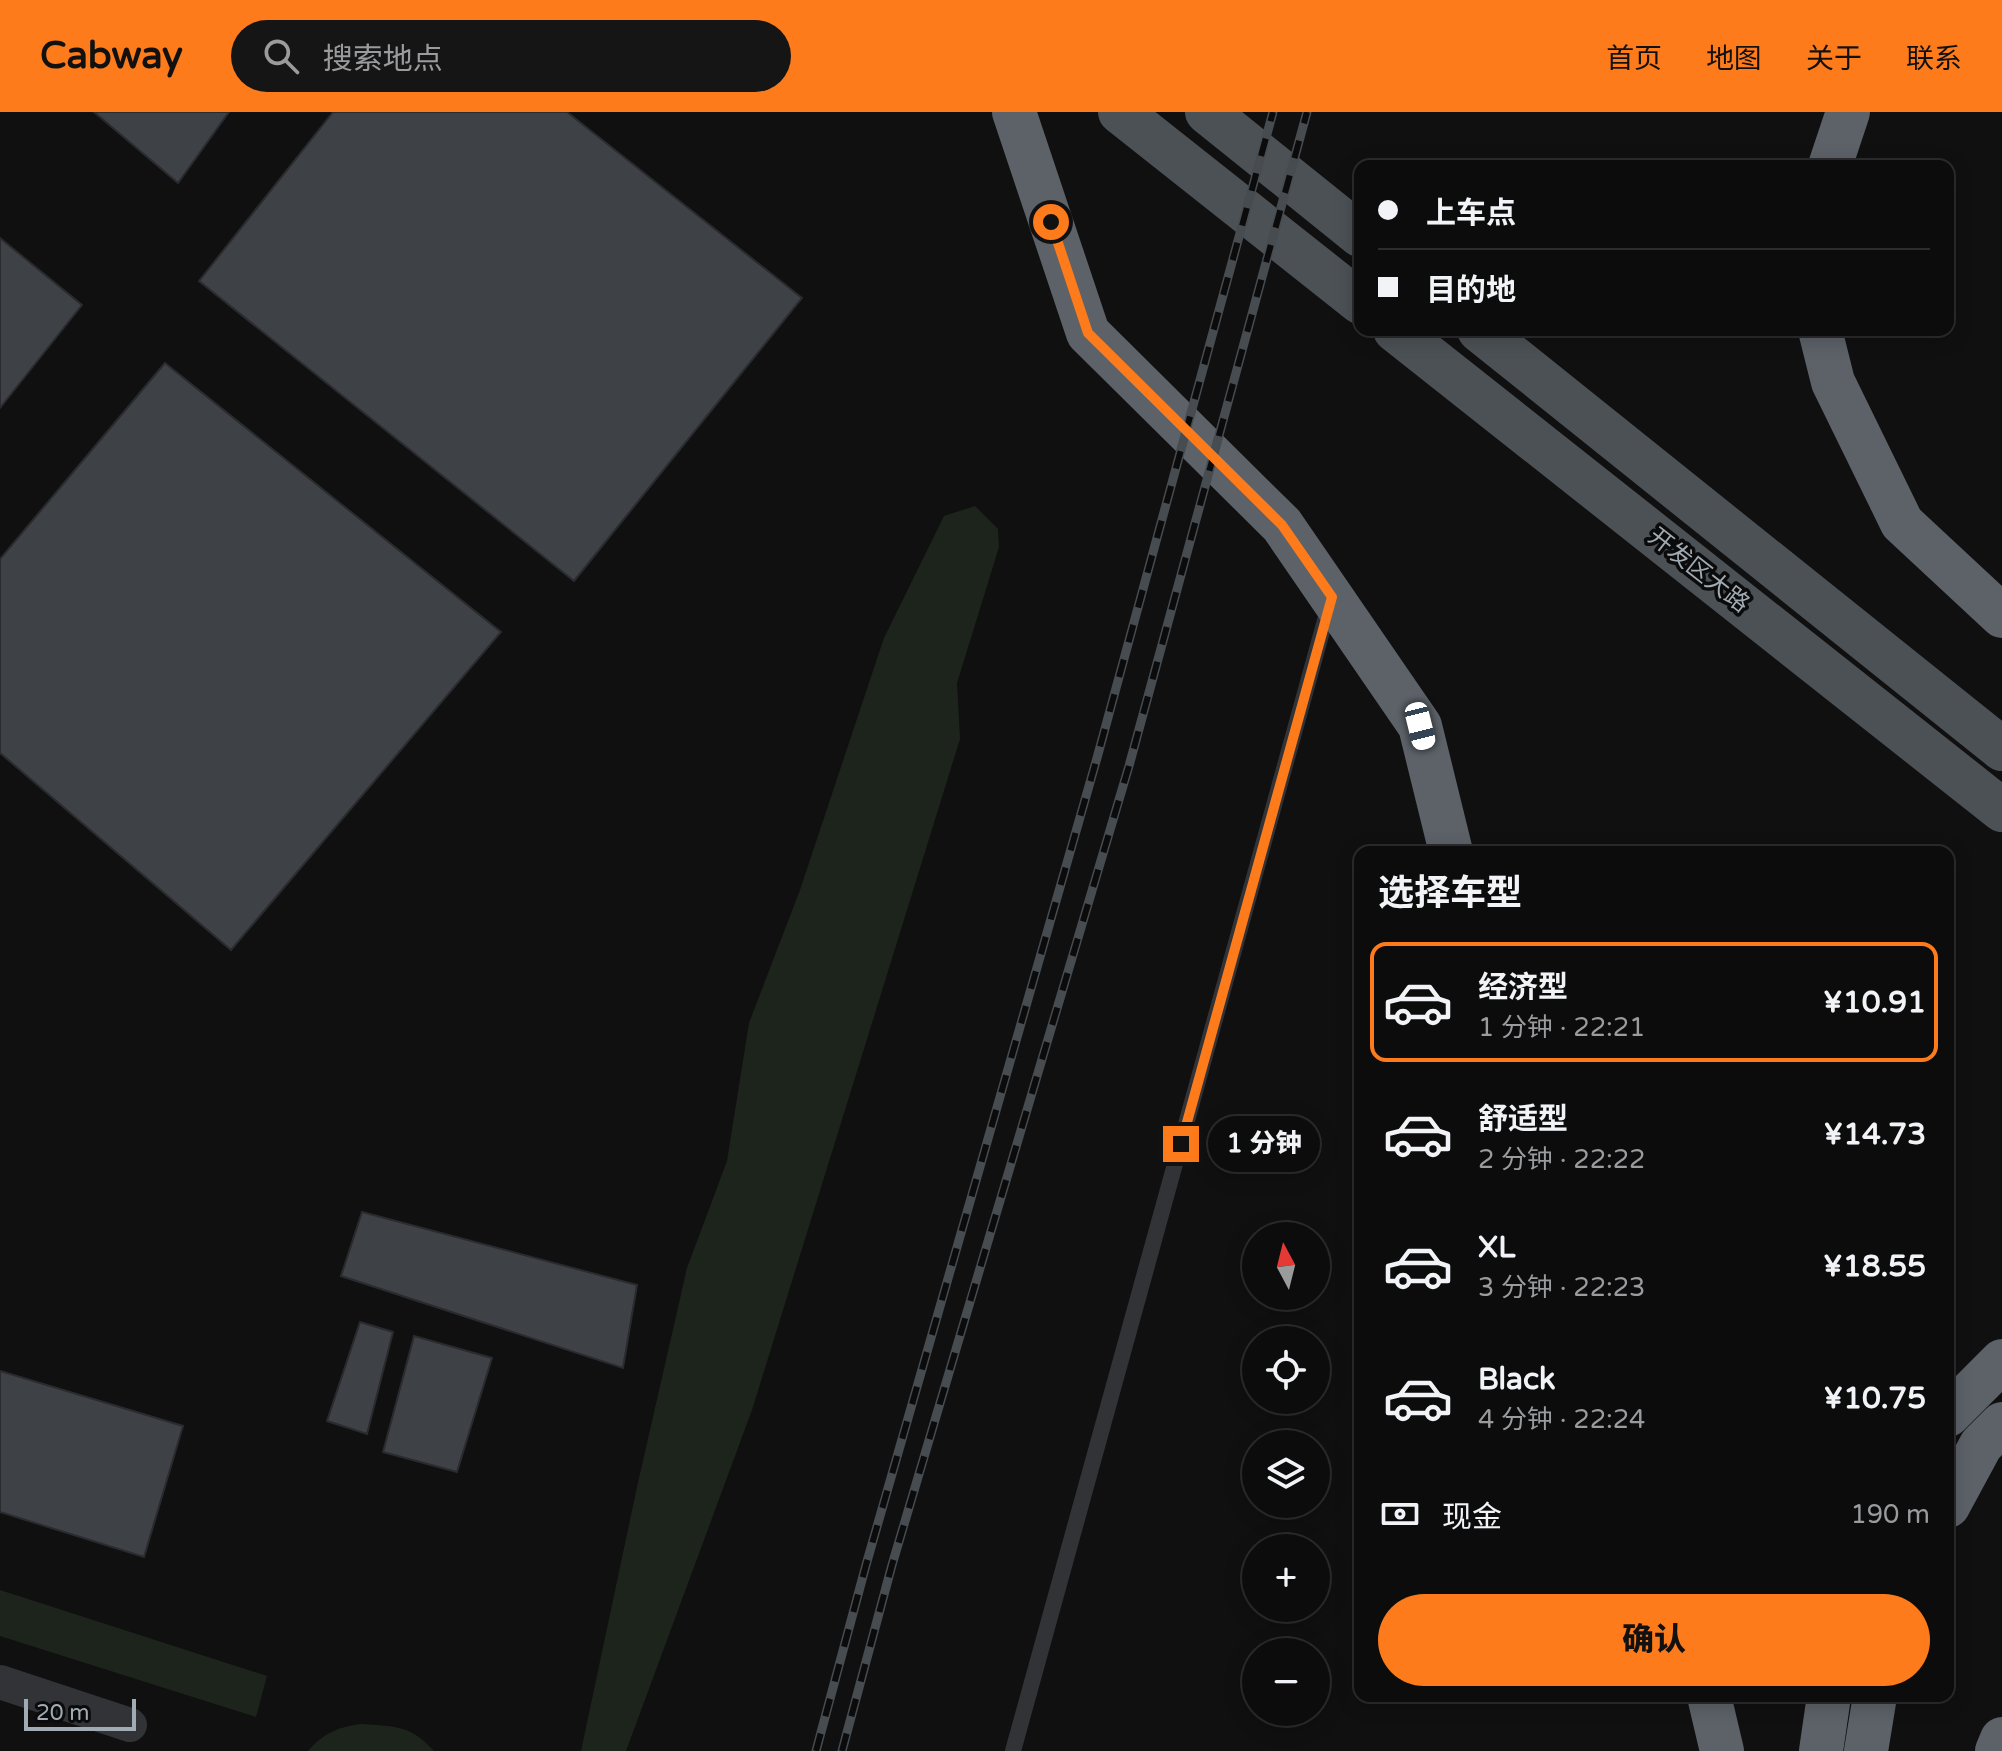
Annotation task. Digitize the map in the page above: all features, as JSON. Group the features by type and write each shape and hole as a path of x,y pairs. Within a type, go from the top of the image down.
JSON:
{"highway":[{"path":"1014,112 1088,333 1282,525 1420,726 1450,846"},
{"path":"1832,160 1848,112"},
{"path":"1822,336 1833,382 1902,523 2002,616"},
{"path":"1954,1409 2002,1361"},
{"path":"1954,1495 1981,1445 2002,1424"},
{"path":"1710,1702 1722,1751"},
{"path":"1821,1751 1828,1702"},
{"path":"1866,1751 1874,1702"},
{"path":"1997,1751 2002,1739"}],"main road":[{"path":"1120,112 1354,297"},
{"path":"1207,112 1354,230"},
{"name":"开发区大路","path":"1403,336 2002,810"},
{"name":"开发区大路","path":"1486,336 2002,749"}],"street":[{"path":"0,1682 130,1725"}],"lane":[{"path":"1013,1751 1332,597"}],"shaded area":[{"path":"975,506 998,529 999,547 957,683 960,739 752,1410 626,1751 581,1751 687,1268 727,1161 749,1023 800,890 884,638 944,516"},
{"path":"0,1590 267,1676 256,1717 0,1636"},
{"path":"361,1724 409,1732 434,1751 308,1751 332,1732"}],"building":[{"path":"94,112 229,112 178,183"},
{"path":"333,112 567,112 802,298 574,581 199,281"},
{"path":"0,238 82,305 0,408"},
{"path":"165,363 501,632 231,950 0,753 0,559"},
{"path":"362,1212 637,1285 623,1368 341,1276"},
{"path":"360,1322 393,1332 367,1434 327,1421"},
{"path":"414,1336 492,1358 457,1472 383,1452"},
{"path":"0,1371 183,1426 144,1557 0,1512"}],"railway":[{"path":"816,1751 866,1565 1097,758 1273,112"},
{"path":"842,1751 892,1565 1129,766 1307,112"}],"route":[{"path":"1051,222 1088,333 1282,525 1332,597 1181,1144"}]}
